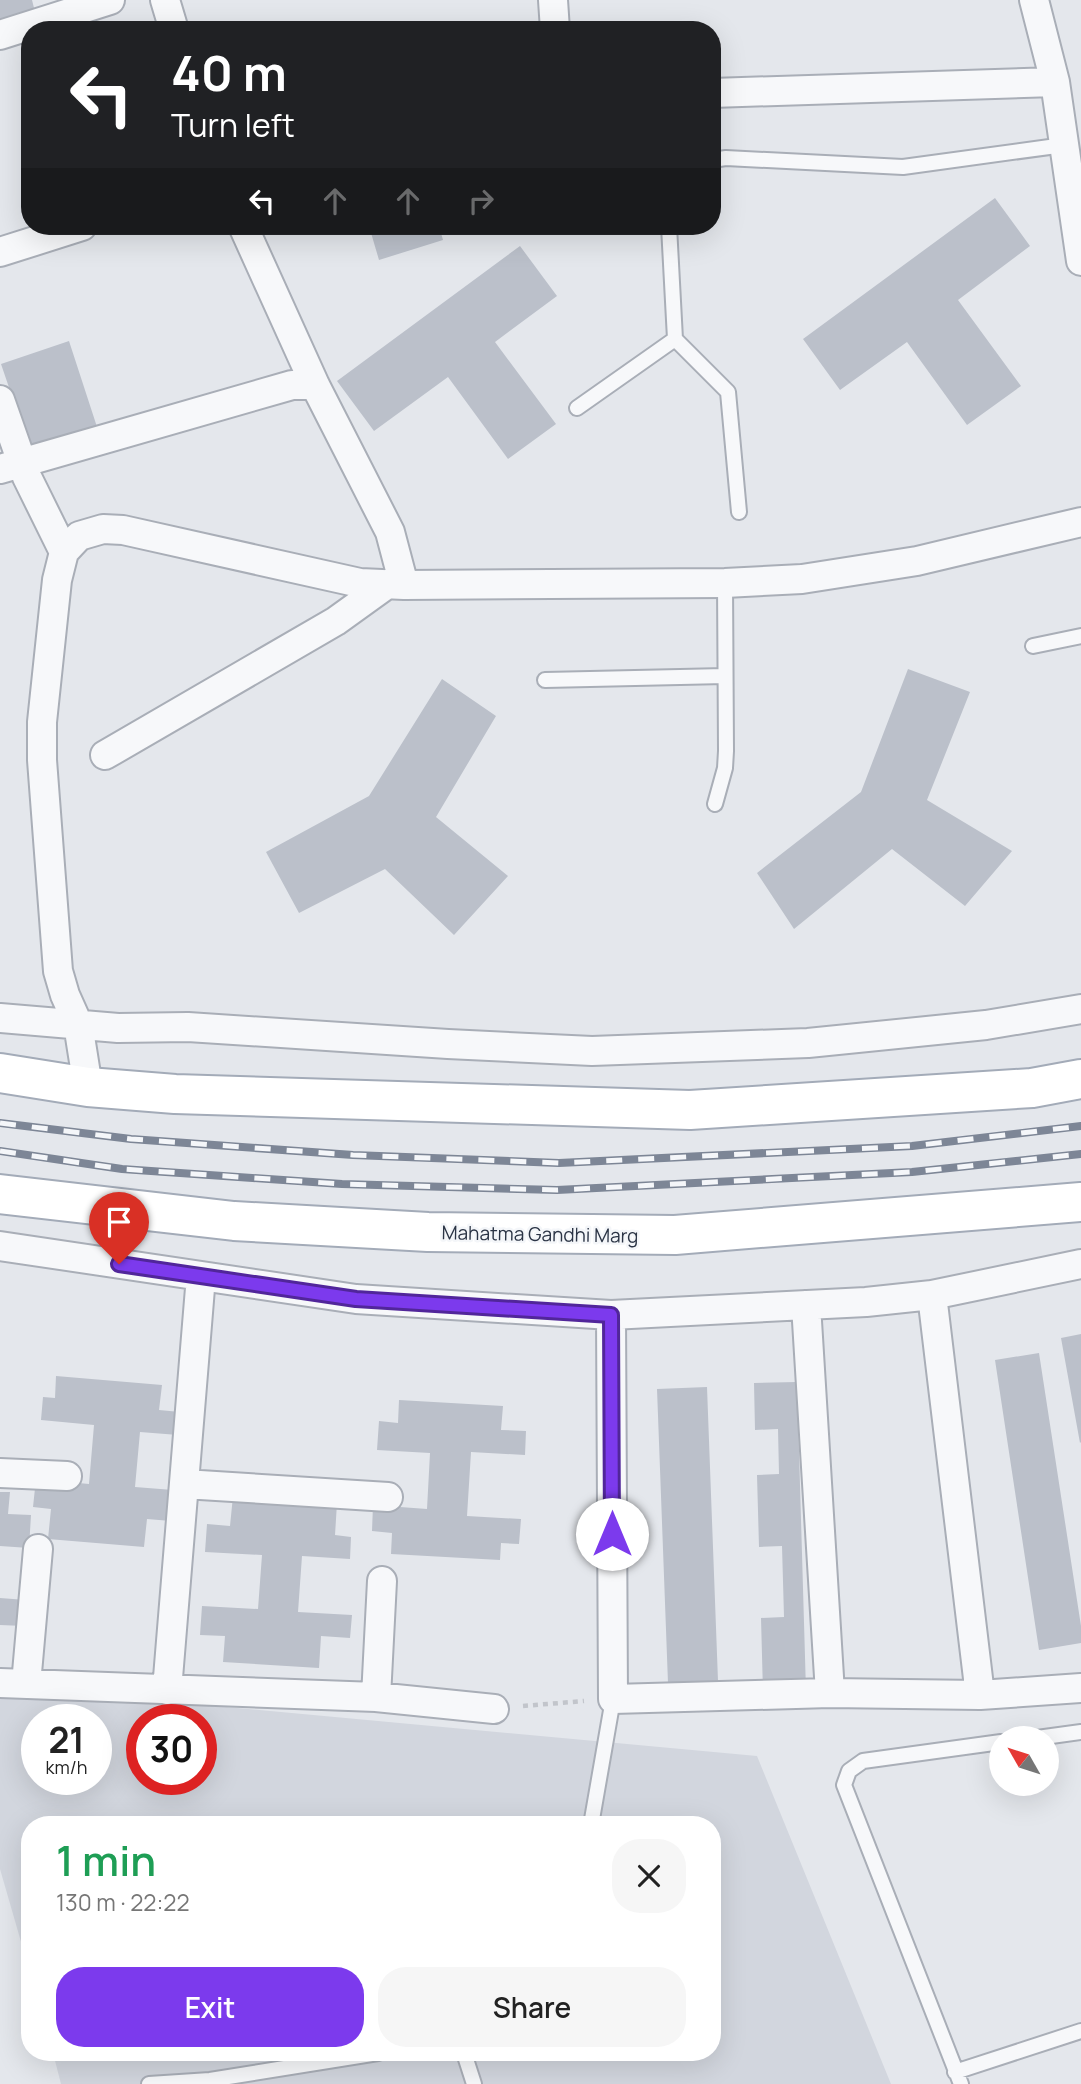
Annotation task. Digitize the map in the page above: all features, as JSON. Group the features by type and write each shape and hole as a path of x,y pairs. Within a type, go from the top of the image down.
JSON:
{"main road":[{"path":"0,1073 88,1087 175,1094 690,1110 1032,1088 1081,1079"},
{"name":"Mahatma Gandhi Marg","path":"0,1194 234,1221 428,1232 675,1235 1081,1202"}],"street":[{"path":"44,21 110,0"},
{"path":"166,0 172,21"},
{"path":"553,0 554,21"},
{"path":"1034,0 1055,82 1081,261"},
{"path":"0,35 21,28"},
{"path":"721,93 1055,82"},
{"path":"0,252 54,235"},
{"path":"247,235 315,385 390,532 395,585"},
{"path":"11,466 292,385 315,385"},
{"path":"0,400 11,466 64,552"},
{"path":"88,1087 78,1024 58,971 43,789 42,723 57,580 64,552 79,536 103,529 123,530 360,583 725,583 802,579 917,561 1081,522"},
{"path":"105,755 395,585"},
{"path":"0,1018 118,1028 188,1027 592,1051 808,1043 986,1025 1081,1009"},
{"path":"0,1246 356,1299 611,1315 806,1305 932,1295 1081,1264"},
{"path":"167,1690 201,1276"},
{"path":"932,1295 981,1695"},
{"path":"806,1305 830,1693"},
{"path":"611,1315 613,1699 830,1693 981,1695 1081,1688"},
{"path":"0,1473 67,1476"},
{"path":"184,1484 388,1497"},
{"path":"38,1549 13,1684 376,1698 494,1709"},
{"path":"376,1698 382,1581"}],"lane":[{"path":"721,159 902,167 1064,145"},
{"path":"669,235 675,339 728,392 739,512"},
{"path":"577,408 675,339"},
{"path":"715,803 725,768 726,751 725,583"},
{"path":"1033,646 1081,636"},
{"path":"545,680 725,676"},
{"path":"593,1816 613,1699"},
{"path":"1059,1735 1081,1732"},
{"path":"989,1744 863,1761 849,1771 845,1785 958,2078 1081,2031"},
{"path":"149,2084 210,2080 328,2061"},
{"path":"467,2061 474,2084"}],"path":[{"path":"494,1709 613,1699"}],"shaded area":[{"path":"0,1686 195,1704 126,1704 126,1795 217,1795 217,1706 757,1756 891,2084 61,2084 55,2061 721,2061 721,1816 21,1816 21,1942 0,1869"}],"building":[{"path":"0,0 32,0 36,16 0,26"},
{"path":"995,198 1030,246 958,300 1021,386 967,425 907,342 840,390 803,339"},
{"path":"372,235 442,235 443,240 379,260"},
{"path":"520,246 557,296 495,342 556,424 508,459 448,377 374,431 337,381"},
{"path":"69,341 98,430 31,452 1,364"},
{"path":"908,669 970,692 927,800 1012,851 965,906 892,849 794,929 757,873 861,792"},
{"path":"442,679 496,716 436,817 508,876 454,935 385,869 299,913 266,852 369,796"},
{"path":"1081,1334 1081,1442 1080,1443 1061,1338"},
{"path":"1039,1353 1081,1626 1081,1643 1039,1650 995,1360"},
{"path":"56,1376 162,1385 159,1410 180,1412 178,1435 140,1432 135,1487 173,1490 171,1521 147,1519 144,1547 48,1539 51,1509 33,1507 36,1479 89,1484 94,1425 41,1420 43,1397 55,1398"},
{"path":"797,1382 806,1691 763,1693 761,1618 784,1617 782,1546 759,1547 757,1475 779,1474 778,1429 755,1430 754,1383"},
{"path":"707,1387 718,1681 668,1683 657,1389"},
{"path":"399,1400 503,1406 501,1430 526,1431 525,1455 471,1452 467,1516 521,1519 519,1544 501,1543 500,1560 391,1554 392,1533 372,1531 373,1505 427,1509 430,1453 377,1450 379,1421 398,1423"},
{"path":"0,1492 10,1492 8,1514 31,1515 29,1548 0,1546"},
{"path":"233,1496 337,1503 335,1535 351,1537 350,1559 302,1556 298,1612 352,1615 350,1638 321,1636 319,1668 223,1662 225,1636 200,1635 202,1606 258,1609 262,1555 205,1552 207,1524 230,1526"},
{"path":"0,1598 26,1600 24,1626 0,1625"}],"railway":[{"path":"0,1123 131,1139 353,1155 559,1163 912,1146 1081,1126"},
{"path":"0,1151 122,1169 342,1184 557,1190 912,1172 1081,1154"}],"route":[{"path":"119,1264 356,1299 611,1315 612,1534"}]}
